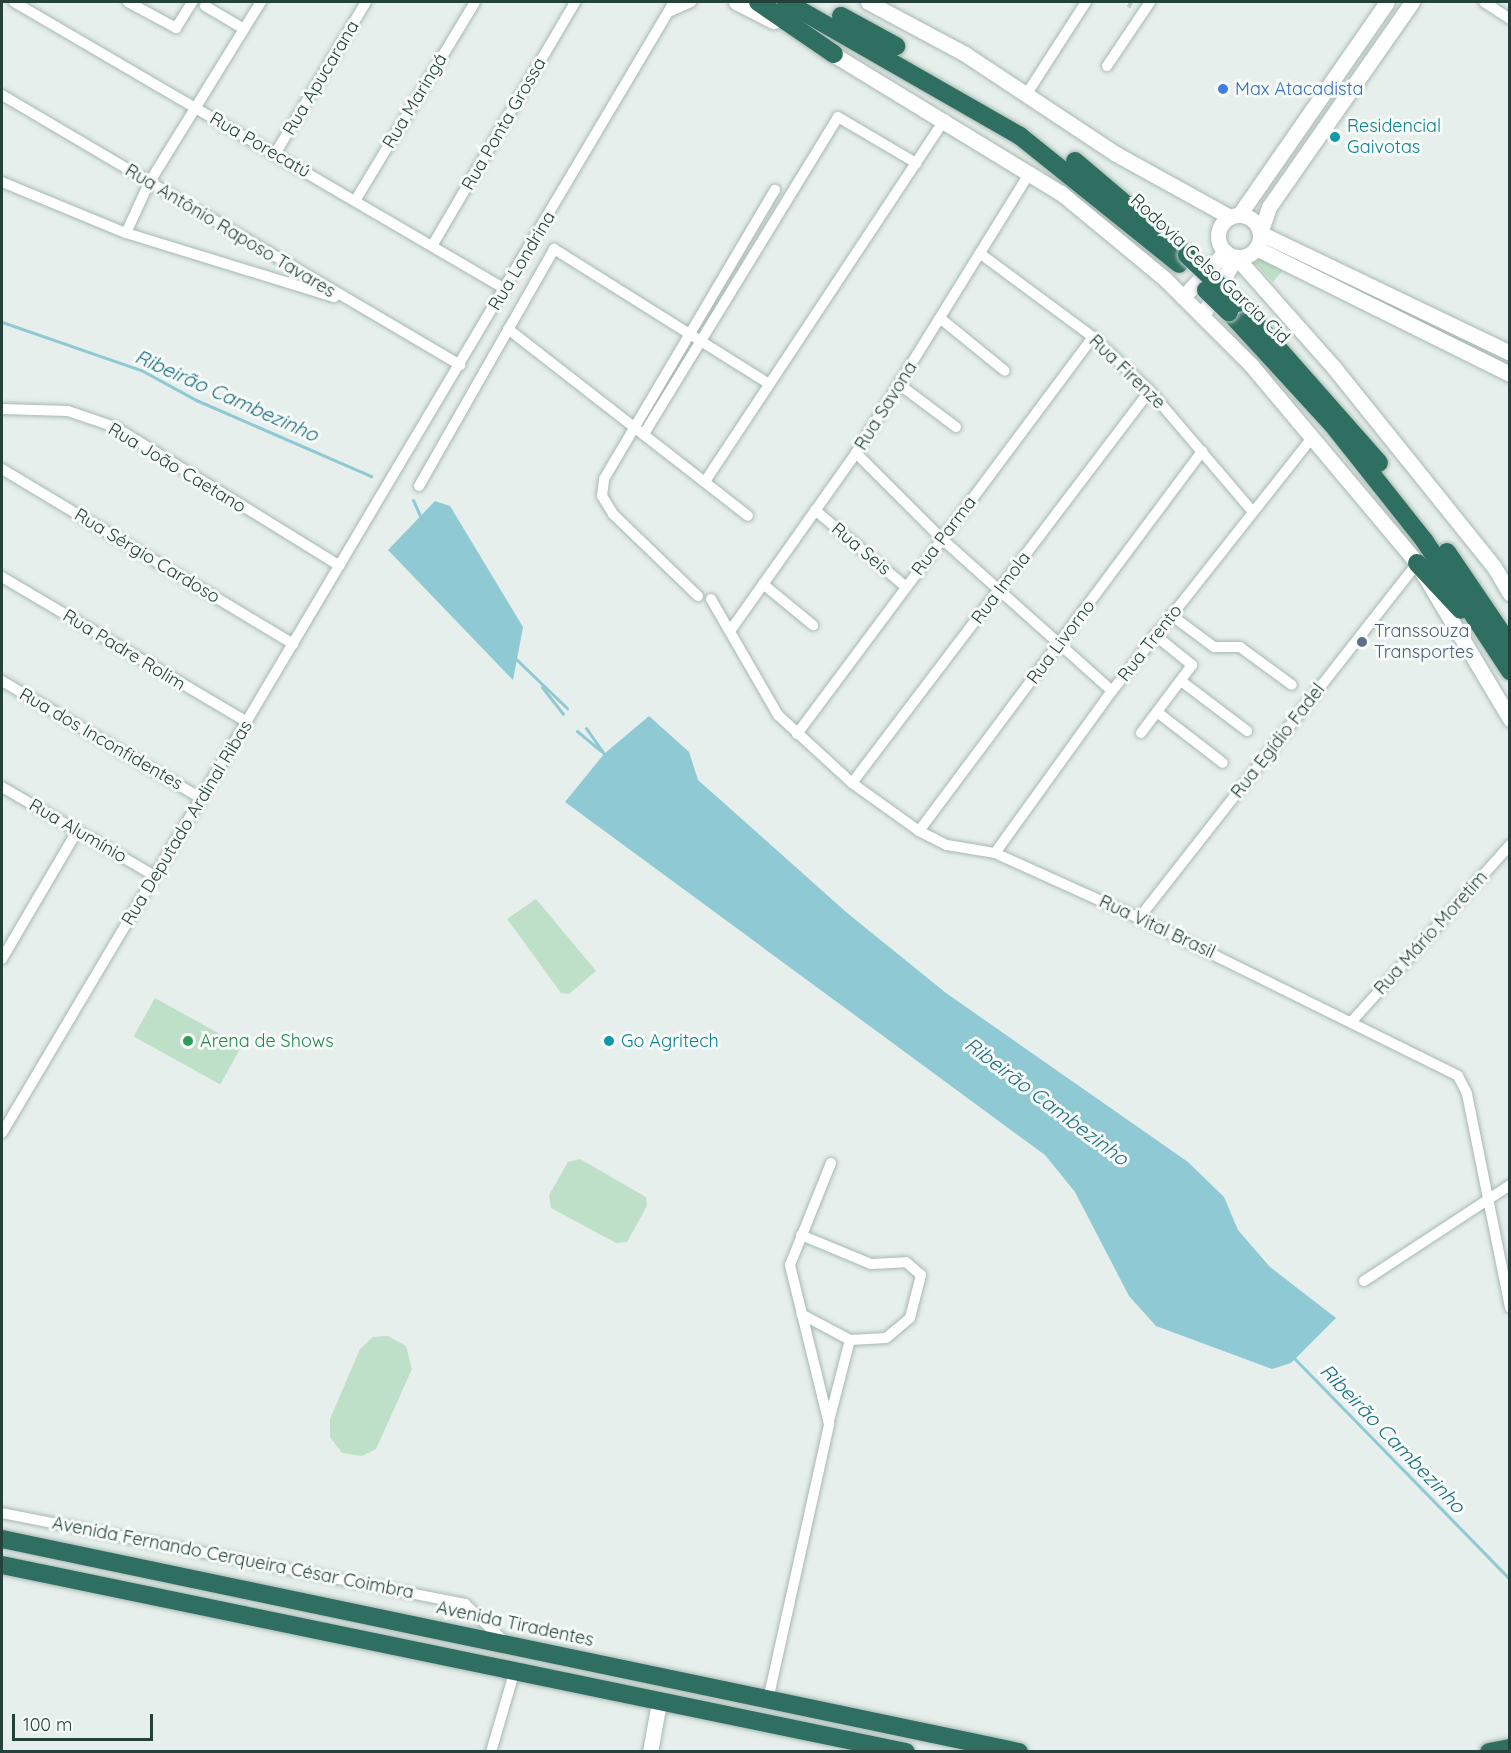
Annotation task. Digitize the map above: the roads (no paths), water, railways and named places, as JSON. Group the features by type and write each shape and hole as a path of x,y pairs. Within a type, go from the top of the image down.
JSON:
{"highway":[{"path":"758,2 834,54"},
{"name":"Rodovia Celso Garcia Cid","path":"786,2 1020,136 1183,260"},
{"name":"Rodovia Celso Garcia Cid","path":"813,2 939,71 1056,147 1234,308 1356,434 1466,578 1504,649 1509,672"},
{"path":"1417,563 1504,649"},
{"name":"Avenida Tiradentes","path":"3,1538 1019,1752"},
{"path":"2,1565 906,1752"},
{"path":"1489,1752 1509,1748"}],"street":[{"name":"Rua Porecatú","path":"14,2 505,289"},
{"path":"128,2 176,28 192,2"},
{"path":"126,233 149,183 261,2"},
{"name":"Rua Apucarana","path":"275,154 366,2"},
{"name":"Rua Maringá","path":"355,201 475,2"},
{"name":"Rua Ponta Grossa","path":"432,246 575,2"},
{"name":"Rua Londrina","path":"372,512 673,6 691,2"},
{"path":"736,2 834,54 945,118 1030,172 1183,297 1312,438 1417,563 1509,719"},
{"path":"868,2 1026,95 1116,154 1235,216 1253,220 1258,241 1509,374"},
{"path":"1026,95 1086,2"},
{"path":"1387,2 1235,216 1219,231 1230,254 1335,369 1494,567 1509,594"},
{"path":"1183,297 1230,254 1258,241 1269,207 1329,116 1412,2"},
{"path":"1484,2 1509,20"},
{"path":"1133,4 1147,4"},
{"path":"1107,66 1147,4"},
{"path":"205,6 244,29"},
{"path":"1327,86 1335,91 1329,116"},
{"name":"Rua Antônio Raposo Tavares","path":"2,95 460,365"},
{"path":"645,432 838,117 916,163"},
{"path":"706,480 945,118"},
{"name":"Rua Savona","path":"730,632 856,453 982,255 1030,172"},
{"path":"2,182 126,233 352,303"},
{"path":"698,596 613,514 602,496 604,479 687,332 775,190"},
{"path":"1258,241 1509,352"},
{"path":"419,486 554,249 769,384"},
{"path":"1202,316 1230,254"},
{"name":"Rua Firenze","path":"982,255 1093,337 1150,391 1252,511"},
{"path":"941,319 1005,371"},
{"path":"508,330 645,432 748,516"},
{"name":"Rua Parma","path":"796,734 1093,337"},
{"path":"900,384 956,427"},
{"name":"Rua Imola","path":"852,783 1150,391"},
{"name":"Rua João Caetano","path":"2,409 68,411 115,427 340,566"},
{"name":"Rua Trento","path":"995,853 1155,635 1312,438"},
{"name":"Rua Livorno","path":"919,831 1202,452"},
{"path":"856,453 942,539 1112,692"},
{"name":"Rua Sérgio Cardoso","path":"2,469 293,644"},
{"name":"Rua Seis","path":"815,510 906,587"},
{"name":"Rua Deputado Ardinal Ribas","path":"2,1133 372,512"},
{"name":"Rua Egídio Fadel","path":"1140,918 1417,563"},
{"name":"Rua Padre Rolim","path":"2,577 247,722"},
{"path":"764,584 813,625"},
{"name":"Rua Vital Brasil","path":"711,600 778,715 796,734 852,783 919,831 947,845 995,853 1140,918 1353,1020 1458,1076 1467,1094 1486,1202 1509,1308"},
{"path":"1171,615 1214,646 1240,646 1292,685"},
{"path":"1141,733 1192,665 1155,635"},
{"name":"Rua dos Inconfidentes","path":"2,681 201,798"},
{"path":"1181,681 1247,731"},
{"path":"1157,712 1223,764"},
{"name":"Rua Alumínio","path":"2,787 155,876"},
{"path":"2,959 77,831"},
{"name":"Rua Mário Moretim","path":"1353,1020 1509,845"},
{"path":"829,1424 790,1265 831,1163"},
{"path":"1364,1281 1509,1185"},
{"path":"801,1235 871,1264 906,1262 921,1275 910,1318 897,1331 869,1342 850,1340 801,1314"},
{"path":"768,1700 829,1424 850,1340"},
{"name":"Avenida Fernando Cerqueira César Coimbra","path":"2,1513 465,1604 508,1644"},
{"path":"491,1752 515,1670"},
{"path":"650,1752 659,1702"}],"water":[{"path":"435,501 450,506 523,627 513,680 388,550"},
{"path":"649,716 689,752 698,780 846,912 946,993 1188,1162 1224,1197 1238,1230 1270,1267 1336,1318 1291,1363 1272,1369 1156,1326 1129,1296 1075,1192 1045,1155 565,802 604,754"}],"waterway":[{"name":"Ribeirão Cambezinho","path":"2,322 141,370 196,400 371,476"},
{"name":"Ribeirão Cambezinho","path":"413,500 421,518"},
{"name":"Ribeirão Cambezinho","path":"516,659 567,708"},
{"path":"542,687 563,714"},
{"name":"Ribeirão Cambezinho","path":"586,728 605,755"},
{"path":"577,731 601,751"},
{"name":"Ribeirão Cambezinho","path":"1293,1357 1510,1579"}],"tunnel":[{"path":"1129,2 1133,4"}],"place":[{"name":"Max Atacadista","path":"1223,89"},
{"name":"Residencial Gaivotas","path":"1335,137"},
{"name":"Transsouza Transportes","path":"1362,642"},
{"name":"Arena de Shows","path":"188,1041"},
{"name":"Go Agritech","path":"609,1041"}]}
